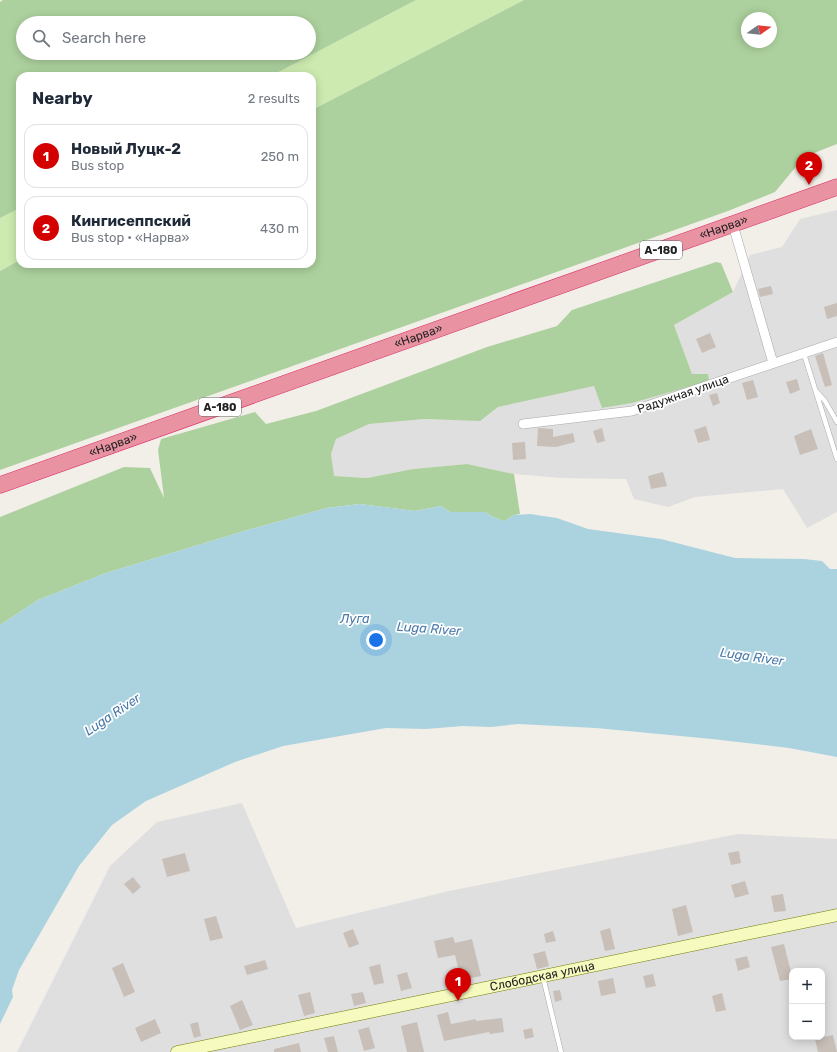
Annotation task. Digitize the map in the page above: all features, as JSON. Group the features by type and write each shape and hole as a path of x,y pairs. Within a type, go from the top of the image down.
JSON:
{"highway":[{"name":"«Нарва»","path":"0,485 837,187"}],"street":[{"path":"733,225 773,363"},
{"name":"Радужная улица","path":"524,424 632,412 837,342"},
{"name":"Слободская улица","path":"177,1052 837,915"}],"lane":[{"path":"804,354 837,459"},
{"path":"815,390 825,401 837,422"},
{"path":"542,977 561,1052"}],"shaded area":[{"path":"837,210 837,512 807,528 783,489 695,497 668,507 634,499 626,479 561,478 514,474 467,464 413,469 367,478 333,476 331,454 336,439 369,424 425,419 480,420 498,407 595,385 602,408 632,403 708,374 692,374 674,325 733,292 750,255 782,247 800,219"},
{"path":"242,803 296,928 449,891 738,834 837,839 837,1052 17,1052 110,866 157,822"}],"green space":[{"path":"3,0 416,0 316,52 316,16 16,16 16,60 302,60 279,72 16,72 16,210 0,218 0,2"},
{"path":"416,0 524,0 316,108 316,72 279,72 302,60 316,60 316,52"},
{"path":"524,0 837,0 837,144 804,157 775,192 728,211 0,470 0,271 16,262 16,268 316,268 316,108"},
{"path":"16,210 16,262 0,271 0,218"},
{"path":"716,262 721,263 733,292 674,325 692,374 708,374 709,381 632,403 602,408 594,386 498,407 480,421 425,419 369,424 336,439 331,454 334,476 367,478 413,469 467,464 514,474 520,514 514,515 504,521 485,512 450,512 441,506 415,511 360,504 327,508 251,529 106,573 38,600 0,625 0,517 124,467 150,468 164,498 158,450 161,439 255,412 266,424 316,411 487,347 557,326 572,310"}],"water":[{"name":"Луга","path":"360,504 415,511 441,506 450,512 485,512 504,521 514,515 530,514 557,518 588,529 661,539 735,558 804,559 822,561 830,569 837,569 837,757 789,748 712,739 596,728 518,724 491,727 463,726 426,729 386,728 283,746 235,762 146,801 112,825 79,866 19,970 12,990 13,997 0,1024 0,625 38,600 106,573 251,529 327,508"}],"building":[{"path":"771,286 773,294 760,297 758,289"},
{"path":"837,303 837,316 827,319 824,307"},
{"path":"710,333 716,347 702,353 696,339"},
{"path":"823,353 832,385 825,387 815,356"},
{"path":"797,379 800,390 790,394 786,382"},
{"path":"753,380 758,397 747,400 742,383"},
{"path":"717,393 720,403 713,406 709,395"},
{"path":"706,426 710,440 698,443 694,430"},
{"path":"538,428 553,429 553,437 573,433 575,442 556,447 537,446"},
{"path":"602,428 605,441 597,443 593,431"},
{"path":"811,429 818,449 800,455 794,436"},
{"path":"525,442 526,459 513,460 512,443"},
{"path":"663,472 667,486 651,489 648,476"},
{"path":"739,851 741,863 731,865 728,853"},
{"path":"185,853 190,871 167,877 162,859"},
{"path":"133,877 141,887 133,894 124,884"},
{"path":"745,881 749,894 735,898 731,885"},
{"path":"783,894 786,911 774,912 771,896"},
{"path":"686,905 693,932 678,936 672,909"},
{"path":"216,916 223,938 210,941 204,919"},
{"path":"610,928 615,949 605,951 600,931"},
{"path":"353,929 359,944 349,948 343,933"},
{"path":"553,931 556,941 546,943 544,934"},
{"path":"453,937 455,943 472,939 481,976 461,980 455,955 438,958 434,941"},
{"path":"784,944 790,968 789,980 780,981 771,947"},
{"path":"545,951 549,966 537,969 533,954"},
{"path":"747,956 750,967 738,971 735,959"},
{"path":"265,960 268,969 247,975 244,966"},
{"path":"123,963 135,992 124,997 112,968"},
{"path":"380,964 384,983 374,985 369,967"},
{"path":"407,972 412,988 401,991 397,975"},
{"path":"653,974 656,986 646,988 643,976"},
{"path":"613,978 616,993 601,996 598,981"},
{"path":"560,990 562,1000 555,1002 553,991"},
{"path":"310,992 315,1013 304,1016 298,995"},
{"path":"363,992 366,1003 354,1006 351,994"},
{"path":"722,993 726,1010 716,1012 712,996"},
{"path":"242,1000 253,1025 240,1030 230,1006"},
{"path":"448,1012 451,1024 476,1019 476,1021 502,1018 504,1032 490,1034 489,1032 444,1041 437,1015"},
{"path":"155,1019 161,1033 141,1042 135,1028"},
{"path":"198,1022 201,1036 194,1038 190,1024"},
{"path":"417,1022 424,1052 407,1052 401,1026"},
{"path":"369,1027 375,1048 364,1051 358,1030"},
{"path":"532,1028 534,1037 525,1039 523,1030"},
{"path":"833,1035 837,1052 818,1052 815,1040 825,1040 825,1037"},
{"path":"334,1036 338,1052 328,1052 324,1038"},
{"path":"299,1043 301,1052 274,1052 274,1049"}],"place":[{"name":"Кингисеппский","path":"809,185"},
{"name":"Новый Луцк-2","path":"458,1001"}],"water label":[{"name":"Luga River","path":"429,628"},
{"name":"Luga River","path":"752,656"},
{"name":"Luga River","path":"112,714"}]}
